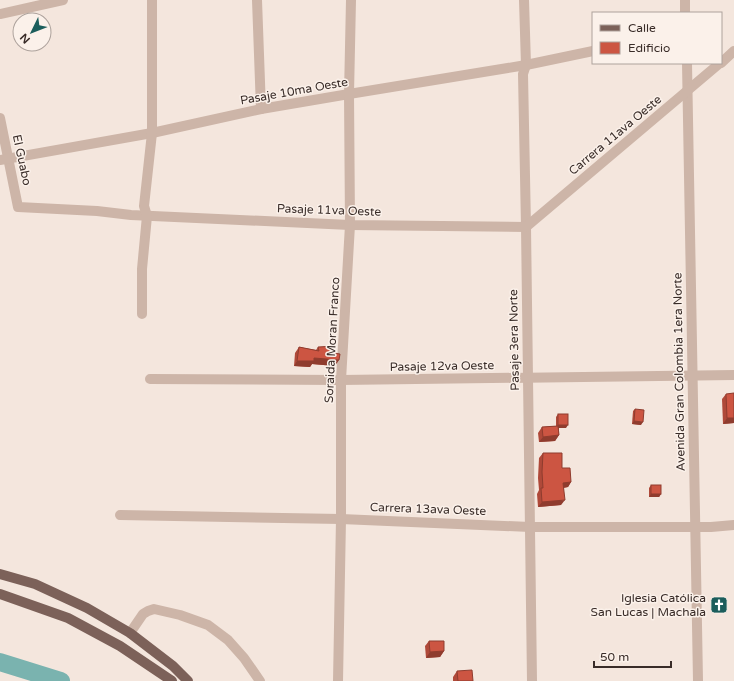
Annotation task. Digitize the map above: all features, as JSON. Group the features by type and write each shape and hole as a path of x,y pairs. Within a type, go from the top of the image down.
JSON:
{"main road":[{"path":"0,574 35,584 87,608 130,633 173,666 188,681"},
{"path":"0,594 68,618 120,646 172,681"},
{"path":"68,618 73,602"}],"street":[{"path":"0,14 63,0"},
{"path":"142,314 142,268 147,216 144,206 152,133 152,0"},
{"path":"257,0 261,109"},
{"name":"Soraida Moran Franco","path":"338,681 341,519 341,380 350,225 349,94 351,0"},
{"name":"Pasaje 3era Norte","path":"524,0 526,65 523,74 532,681"},
{"path":"685,0 686,12"},
{"name":"Pasaje 10ma Oeste","path":"4,159 152,133 261,109 526,65 592,51"},
{"name":"Carrera 11ava Oeste","path":"722,62 734,51"},
{"name":"Avenida Gran Colombia 1era Norte","path":"686,64 698,681"},
{"name":"Carrera 11ava Oeste","path":"526,227 720,64"},
{"name":"El Guabo","path":"0,118 4,159 18,207"},
{"name":"Pasaje 11va Oeste","path":"18,207 97,211 147,216 350,225 526,227"},
{"name":"Pasaje 12va Oeste","path":"150,379 341,380 734,375"},
{"name":"Carrera 13ava Oeste","path":"120,515 341,519 530,527 711,527 734,525"},
{"path":"130,633 143,614 154,609 201,622 208,625 228,640 244,658 260,681"}],"building":[{"path":"335,346 334,353 340,354 339,360 314,358 314,361 297,361 299,347 319,351 318,347"},
{"path":"734,393 734,418 727,418 726,394"},
{"path":"635,409 644,410 643,422 634,421"},
{"path":"558,414 568,414 568,425 558,425"},
{"path":"558,426 559,435 543,437 542,427"},
{"path":"543,453 562,453 562,468 570,468 571,482 563,483 565,500 542,502 541,488 543,488"},
{"path":"651,485 661,485 661,494 651,494"},
{"path":"429,641 444,641 444,651 430,652"},
{"path":"472,670 473,681 458,681 457,671"}],"waterway":[{"path":"0,662 61,681"}],"place":[{"name":"Iglesia Católica San Lucas | Machala","path":"719,605"}]}
